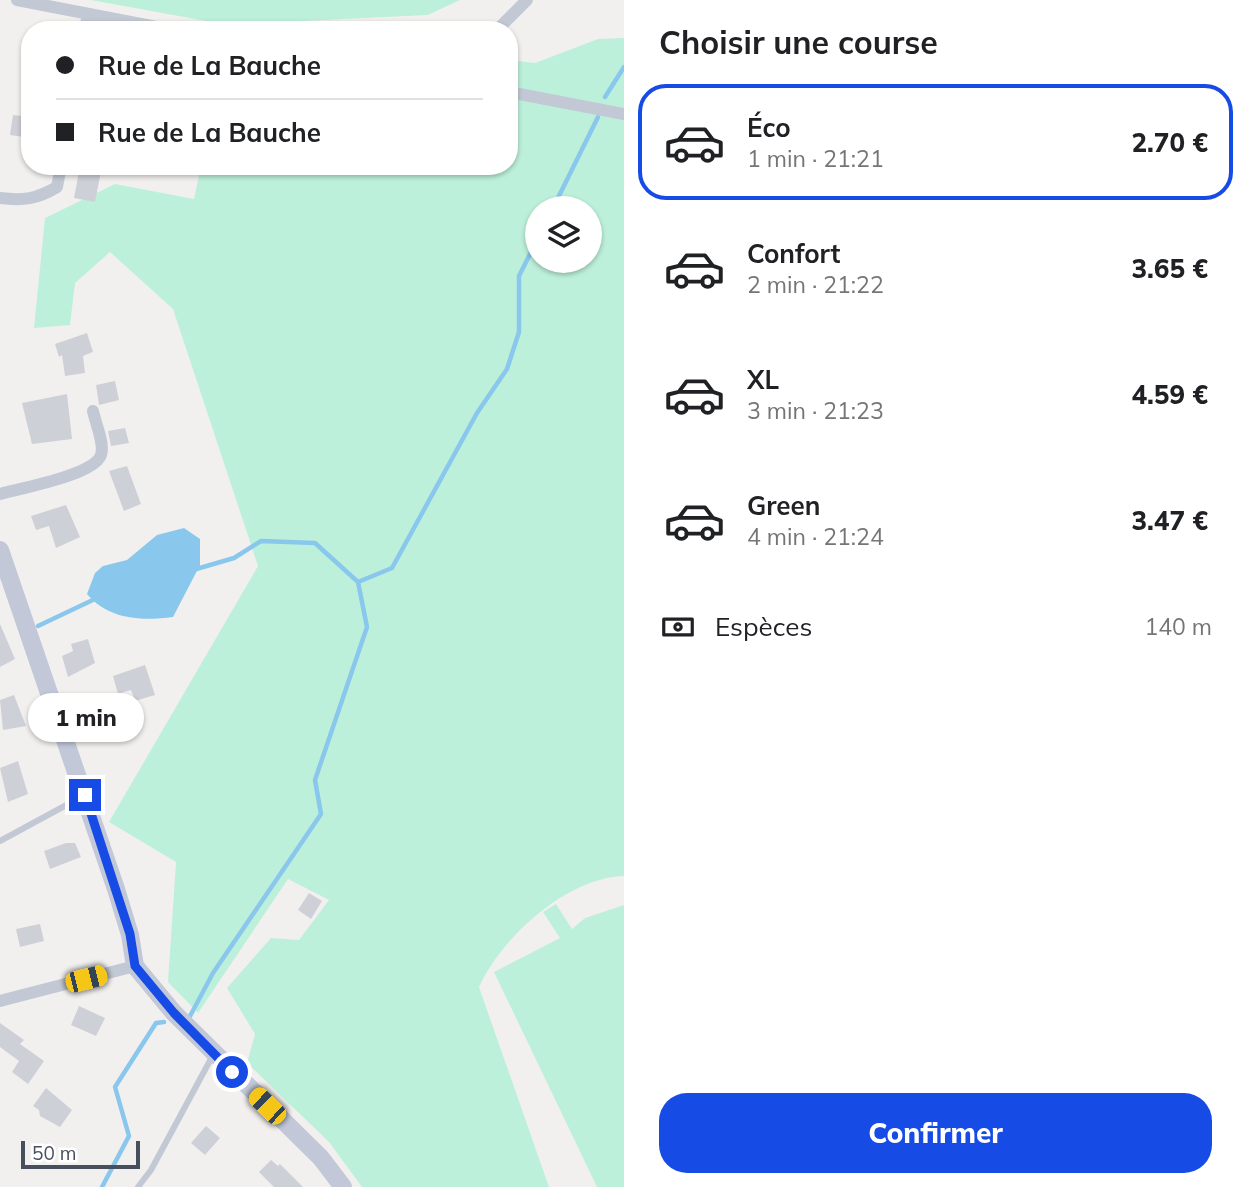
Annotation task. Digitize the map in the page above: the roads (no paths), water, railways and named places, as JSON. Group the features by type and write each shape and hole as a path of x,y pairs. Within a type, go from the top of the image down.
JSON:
{"street":[{"path":"17,0 125,21"},
{"path":"506,21 527,0"},
{"path":"87,21 88,14"},
{"path":"518,94 624,114"},
{"path":"0,198 21,201 39,197 57,187 59,175"},
{"path":"0,495 90,468 101,457 102,450 93,411"},
{"path":"0,550 85,795 130,934 135,966 214,1055 321,1158 343,1187"},
{"path":"0,986 5,1000 135,966"}],"lane":[{"path":"0,841 85,795"},
{"path":"138,1187 152,1170 214,1055"}],"water":[{"path":"184,528 200,539 200,565 173,617 127,617 105,609 87,594 95,573 103,566 127,560 157,535"}],"waterway":[{"path":"605,97 624,67"},
{"path":"559,196 598,117"},
{"path":"358,582 392,568 477,413 507,369 519,332 519,276 525,264"},
{"path":"189,1018 213,973 321,814 315,780 367,627 358,582 315,543 261,541 234,558 193,570"},
{"path":"38,626 97,598"},
{"path":"102,1187 129,1136 115,1087 156,1023 164,1022"}]}
